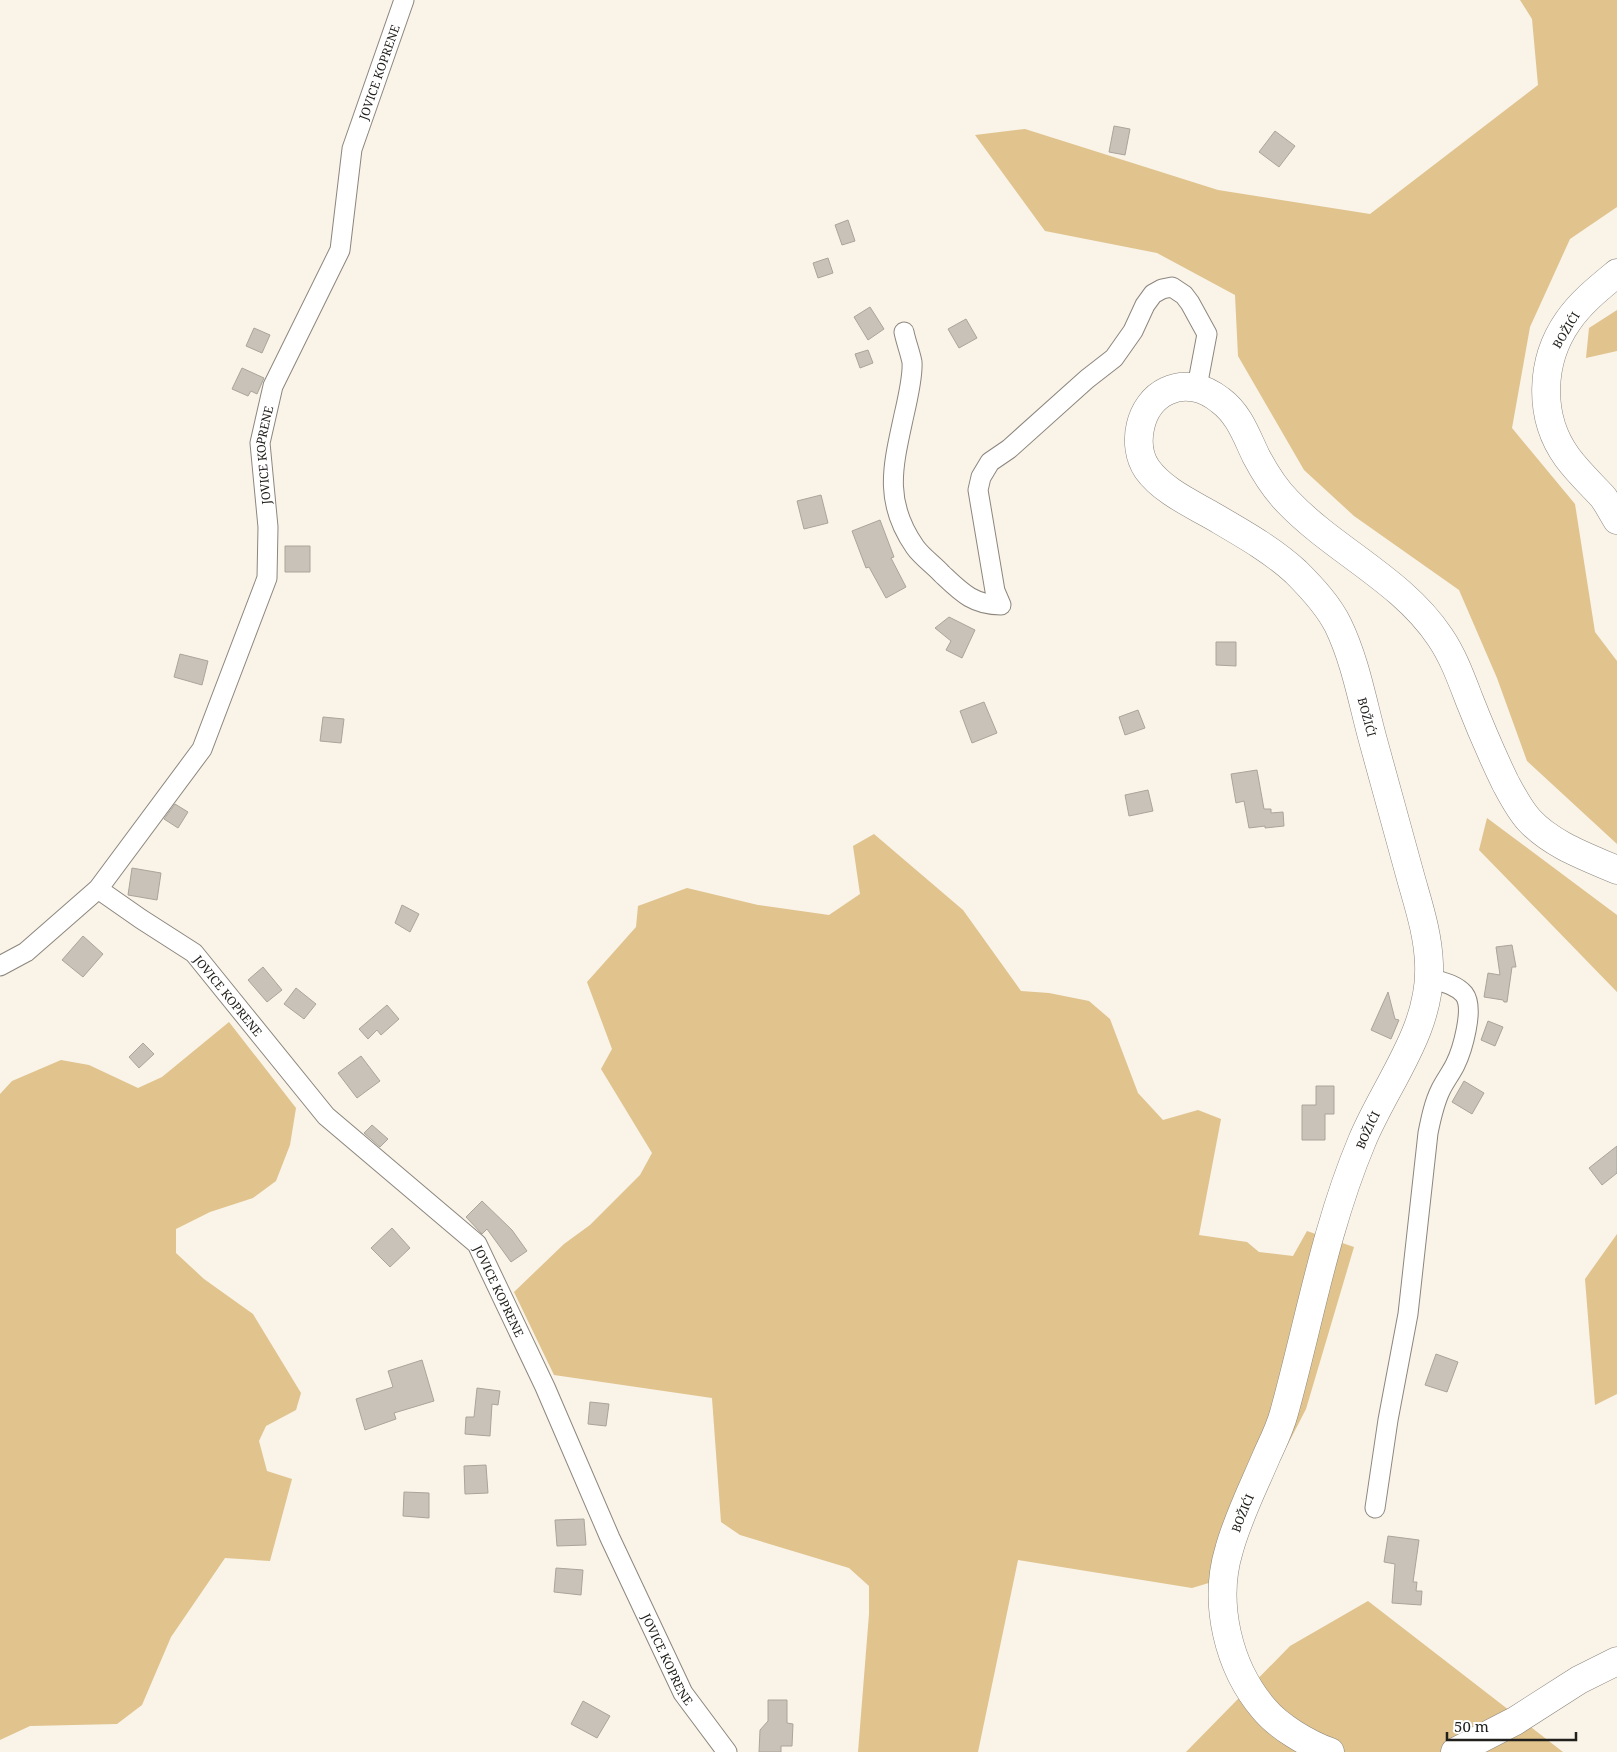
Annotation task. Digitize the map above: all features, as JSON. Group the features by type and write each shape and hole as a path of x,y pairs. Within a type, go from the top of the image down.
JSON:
{"main road":[{"name":"BOŽIĆI","path":"1617,273 1586,300 1568,321 1553,349 1546,387 1548,410 1554,433 1566,456 1603,498 1617,520"},
{"name":"BOŽIĆI","path":"1196,388 1176,388 1167,391 1152,404 1140,428 1139,446 1142,459 1150,473 1175,494 1239,532 1285,563 1312,588 1333,616 1344,639 1353,666 1419,905 1428,954 1429,978 1427,998 1419,1025 1365,1134 1349,1174 1331,1231 1282,1422 1237,1524 1227,1554 1224,1573 1222,1591 1224,1623 1236,1660 1254,1696 1266,1712 1280,1724 1330,1752"},
{"path":"1196,388 1208,392 1218,399 1235,416 1265,472 1284,498 1315,527 1391,585 1435,629 1452,657 1501,774 1521,810 1531,823 1553,840 1617,870"},
{"path":"1454,1752 1514,1721 1579,1680 1617,1661"}],"street":[{"name":"JOVICE KOPRENE","path":"0,966 26,952 98,889 202,749 267,578 268,528 260,443 273,386 340,250 352,149 404,0"},
{"path":"904,332 912,363 907,405 894,465 892,484 895,504 902,524 916,548 966,596 987,605 1001,605 995,591 978,490 981,477 990,462 1009,449 1087,379 1114,358 1133,331 1144,305 1153,294 1162,289 1172,287 1184,295 1207,334 1196,388"},
{"name":"JOVICE KOPRENE","path":"98,889 194,953 326,1116 477,1244 545,1387 610,1538 683,1693 727,1752"},
{"path":"1375,1508 1388,1420 1408,1314 1432,1110 1441,1088 1460,1054 1468,1012 1468,1001 1464,994 1452,984 1429,978"}],"shaded area":[{"path":"1520,0 1617,0 1617,207 1570,239 1530,327 1512,428 1575,504 1595,632 1617,661 1617,844 1527,761 1497,678 1459,590 1354,516 1304,470 1238,356 1235,295 1157,253 1045,231 975,135 1025,129 1218,190 1370,214 1538,85 1532,19"},
{"path":"1617,310 1617,351 1586,358 1589,328"},
{"path":"1487,818 1617,915 1617,992 1479,850"},
{"path":"874,834 963,910 1021,991 1049,993 1089,1001 1110,1019 1138,1093 1163,1120 1198,1110 1221,1119 1199,1235 1247,1242 1259,1252 1293,1256 1307,1231 1354,1247 1306,1409 1251,1516 1232,1576 1192,1588 1018,1560 978,1752 858,1752 869,1614 869,1586 849,1568 740,1535 721,1522 712,1398 554,1375 514,1292 564,1244 590,1225 640,1175 652,1153 601,1069 612,1049 587,982 636,927 638,906 687,888 758,905 829,915 860,894 853,846"},
{"path":"229,1022 296,1108 290,1145 276,1181 253,1198 210,1212 176,1229 176,1253 204,1279 253,1314 301,1393 296,1410 266,1426 259,1441 267,1471 292,1479 270,1561 225,1558 171,1637 142,1705 117,1724 30,1726 0,1740 0,1094 12,1081 61,1060 89,1065 138,1088 162,1077"},
{"path":"1617,1234 1617,1394 1595,1405 1585,1279"},
{"path":"1368,1601 1563,1752 1186,1752 1290,1646"}],"building":[{"path":"1114,126 1130,129 1125,155 1109,152"},
{"path":"1275,131 1295,146 1279,167 1259,152"},
{"path":"848,220 855,241 842,245 835,225"},
{"path":"828,258 833,273 818,278 813,263"},
{"path":"870,307 884,329 868,340 854,317"},
{"path":"966,319 977,338 959,348 948,329"},
{"path":"254,328 270,335 262,353 246,346"},
{"path":"868,350 873,363 860,368 855,354"},
{"path":"242,368 264,378 257,394 251,391 248,396 232,389"},
{"path":"821,495 828,523 804,529 797,501"},
{"path":"880,520 894,557 891,558 906,587 886,598 869,567 866,568 852,531"},
{"path":"285,546 310,546 310,572 285,572"},
{"path":"949,617 975,630 962,658 946,650 951,641 935,628"},
{"path":"1216,642 1236,642 1236,666 1216,665"},
{"path":"180,654 208,661 202,685 174,677"},
{"path":"984,702 997,733 972,743 960,711"},
{"path":"1138,710 1145,728 1125,735 1119,717"},
{"path":"323,717 344,719 341,743 320,741"},
{"path":"1257,770 1264,809 1271,809 1271,813 1283,812 1284,826 1249,828 1244,801 1236,803 1231,774"},
{"path":"1148,790 1153,811 1129,816 1125,795"},
{"path":"175,804 188,812 178,828 164,819"},
{"path":"132,868 161,873 157,900 128,895"},
{"path":"402,905 419,914 410,932 395,923"},
{"path":"83,936 103,954 83,977 62,960"},
{"path":"1512,945 1516,967 1512,967 1507,1002 1484,997 1488,973 1500,975 1496,947"},
{"path":"263,967 282,990 267,1002 248,980"},
{"path":"296,988 316,1004 304,1019 284,1004"},
{"path":"1388,992 1395,1019 1399,1020 1391,1039 1371,1030"},
{"path":"387,1005 399,1019 381,1035 377,1030 368,1039 359,1029"},
{"path":"1488,1021 1503,1027 1495,1046 1481,1040"},
{"path":"143,1043 154,1054 139,1068 129,1057"},
{"path":"361,1056 380,1081 357,1098 338,1073"},
{"path":"1464,1081 1484,1093 1472,1114 1452,1102"},
{"path":"1316,1086 1334,1086 1334,1114 1325,1114 1325,1140 1302,1140 1302,1105 1316,1105"},
{"path":"372,1125 388,1139 380,1147 364,1133"},
{"path":"1617,1146 1617,1173 1602,1185 1589,1168"},
{"path":"482,1201 512,1230 527,1251 511,1262 487,1229 482,1234 466,1217"},
{"path":"392,1228 410,1248 390,1267 371,1248"},
{"path":"1436,1354 1458,1362 1447,1392 1425,1385"},
{"path":"422,1360 434,1401 394,1413 396,1419 365,1430 356,1399 393,1387 388,1371"},
{"path":"477,1388 500,1391 498,1405 492,1404 490,1436 465,1434 466,1417 474,1417"},
{"path":"590,1402 609,1404 606,1426 588,1424"},
{"path":"486,1465 488,1493 465,1494 464,1466"},
{"path":"404,1492 429,1493 429,1518 403,1516"},
{"path":"584,1519 586,1545 557,1546 555,1520"},
{"path":"1388,1536 1419,1540 1413,1582 1417,1582 1416,1591 1422,1591 1421,1605 1392,1603 1395,1564 1384,1562"},
{"path":"556,1568 583,1570 581,1595 554,1592"},
{"path":"768,1700 787,1700 787,1723 793,1724 792,1746 781,1746 781,1752 759,1752 760,1730 768,1721"},
{"path":"583,1701 610,1716 597,1738 571,1724"}]}
